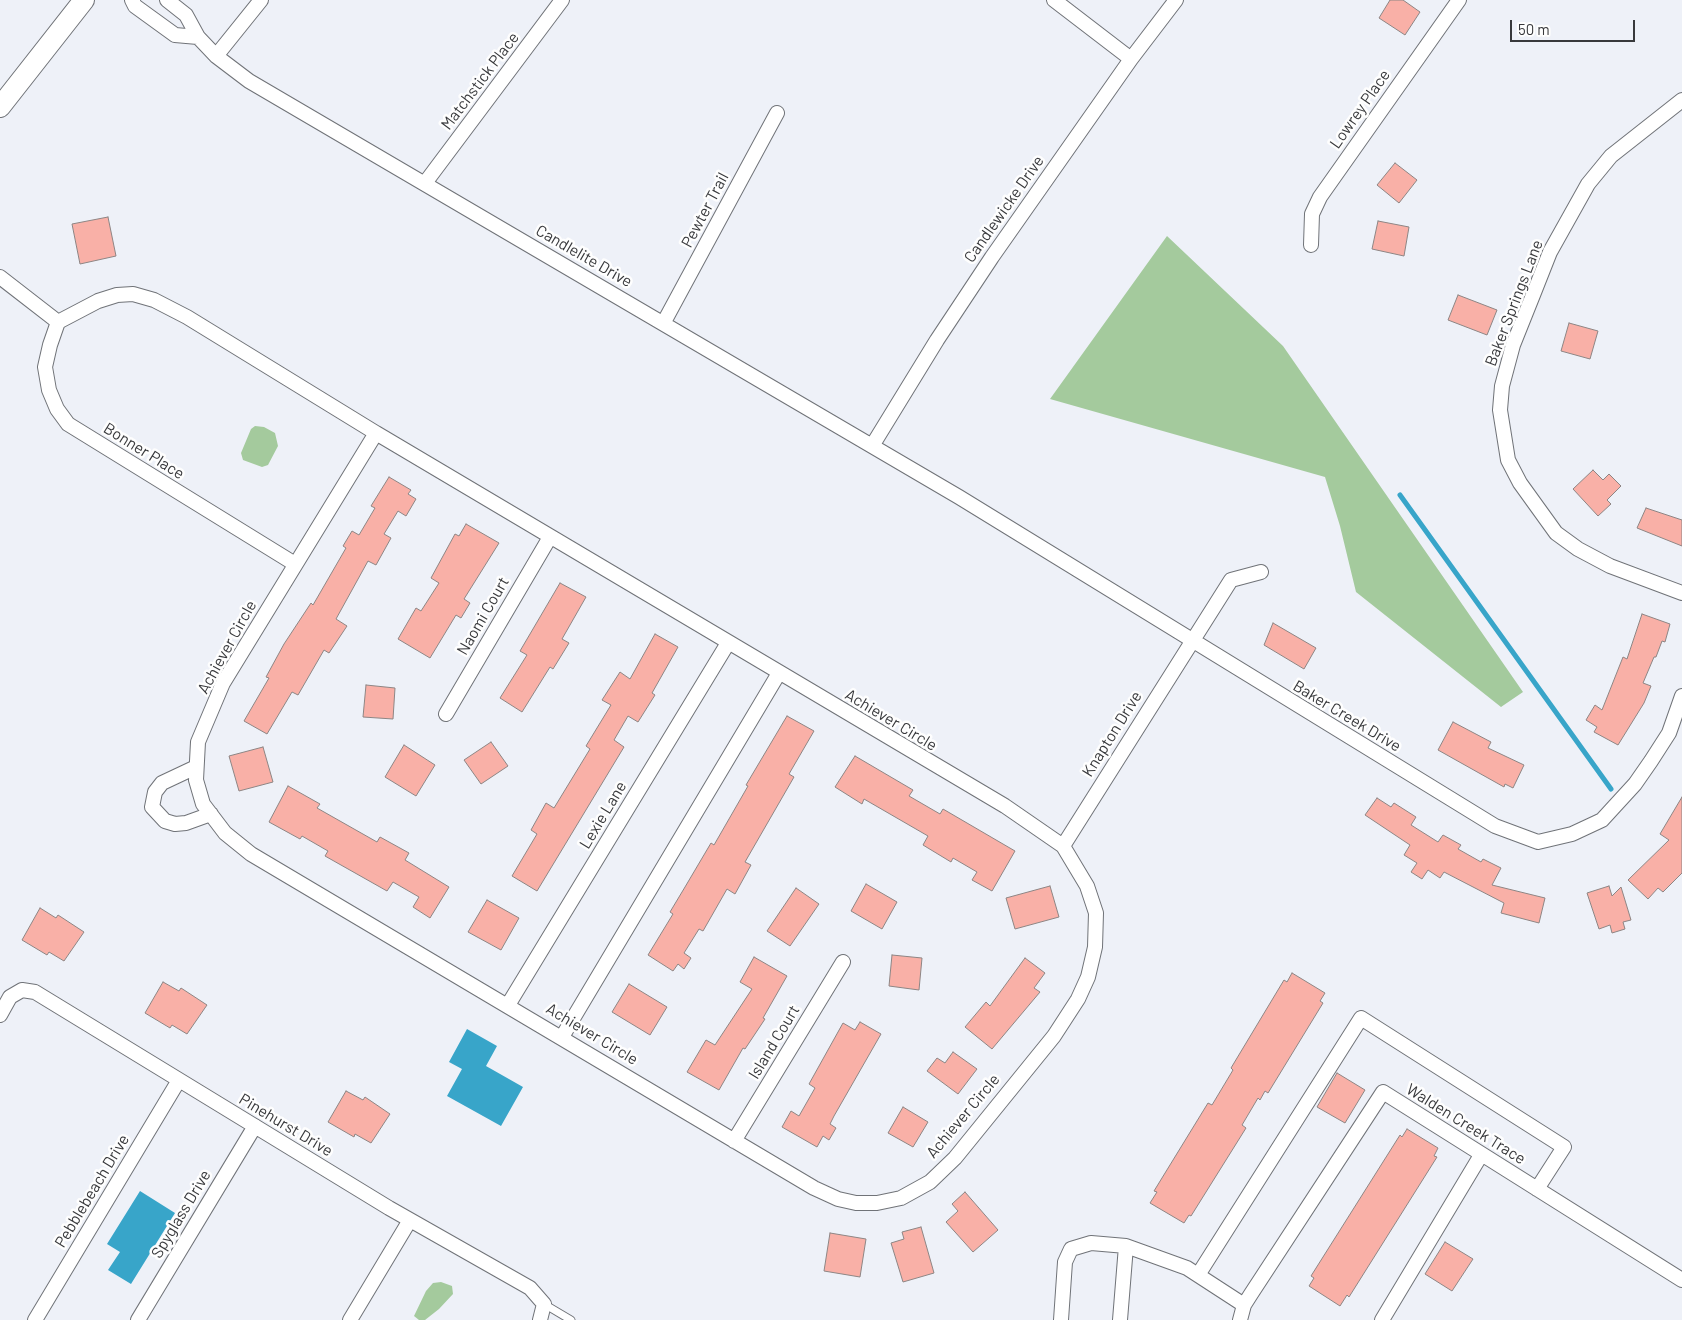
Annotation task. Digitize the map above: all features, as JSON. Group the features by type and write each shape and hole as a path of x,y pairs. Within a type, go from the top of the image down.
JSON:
{"main road":[{"path":"0,107 84,0"}],"street":[{"path":"132,0 135,6 175,34 198,37"},
{"name":"Candlelite Drive","path":"166,0 186,15 198,37 216,56 249,81 664,322 959,497"},
{"path":"216,56 261,0"},
{"name":"Matchstick Place","path":"425,183 562,0"},
{"path":"1054,0 1131,59"},
{"name":"Candlewicke Drive","path":"872,446 937,340 992,257 1131,59 1176,0"},
{"name":"Lowrey Place","path":"1311,245 1312,214 1320,198 1459,0"},
{"name":"Baker Springs Lane","path":"1682,100 1611,156 1588,184 1550,252 1513,345 1502,386 1500,410 1508,460 1520,483 1556,533 1578,549 1610,566 1682,593"},
{"name":"Pewter Trail","path":"664,322 777,113"},
{"path":"0,278 58,322"},
{"name":"Achiever Circle","path":"58,322 98,301 117,295 133,294 154,300 187,317 376,433 1005,806 1063,846 1087,886 1096,913 1095,947 1088,977 1078,999 1054,1036 955,1158 930,1182 901,1198 856,1203 838,1199 814,1188 251,854 225,834 203,804 196,780 198,742 224,683 376,433"},
{"name":"Bonner Place","path":"58,322 50,345 46,367 49,390 57,409 68,424 295,564"},
{"name":"Baker Creek Drive","path":"959,497 1495,826 1538,842 1572,834 1602,820 1635,784 1651,761 1669,733 1682,696"},
{"name":"Naomi Court","path":"446,714 550,537"},
{"name":"Knapton Drive","path":"1063,846 1231,580 1261,572"},
{"name":"Lexie Lane","path":"508,1005 728,643"},
{"path":"562,1037 779,673"},
{"path":"196,767 162,783 155,792 152,807 165,821 175,824 186,823 211,814"},
{"name":"Island Court","path":"734,1141 843,962"},
{"name":"Pinehurst Drive","path":"0,1015 10,997 22,990 35,992 410,1220 530,1288 544,1304"},
{"path":"1198,1276 1361,1018 1564,1147 1537,1189"},
{"name":"Pebblebeach Drive","path":"35,1320 179,1080"},
{"name":"Walden Creek Trace","path":"1240,1320 1244,1305 1383,1092 1682,1280"},
{"name":"Spyglass Drive","path":"138,1320 255,1126"},
{"path":"1382,1320 1481,1155"},
{"path":"350,1320 410,1220"},
{"path":"1061,1320 1065,1262 1071,1249 1092,1243 1126,1246 1187,1268 1244,1305"},
{"path":"1120,1320 1126,1246"},
{"path":"540,1320 544,1304"}],"lane":[{"path":"544,1304 571,1320"}],"green space":[{"path":"1167,236 1283,346 1523,692 1501,707 1356,592 1340,526 1325,477 1050,399"},
{"path":"255,426 264,427 275,433 278,446 268,465 262,467 243,460 241,453 251,429"},
{"path":"441,1282 452,1286 453,1294 425,1320 419,1320 414,1316 426,1291 433,1283"}],"water":[{"path":"467,1029 497,1046 486,1066 523,1087 501,1126 447,1096 462,1069 449,1062"},
{"path":"140,1191 175,1213 131,1284 108,1270 120,1252 107,1244"}],"building":[{"path":"1390,0 1403,0 1420,12 1405,35 1379,18"},
{"path":"1395,163 1417,180 1399,203 1377,185"},
{"path":"108,217 116,256 80,264 72,224"},
{"path":"1378,221 1409,227 1404,256 1372,249"},
{"path":"1458,295 1497,310 1487,335 1448,320"},
{"path":"1569,323 1598,331 1590,359 1561,351"},
{"path":"1593,470 1603,480 1609,474 1621,486 1607,500 1611,504 1598,516 1573,489"},
{"path":"389,477 411,490 408,494 416,499 406,516 398,511 384,534 391,538 376,565 368,561 336,619 347,626 329,653 324,650 298,695 292,692 267,734 244,721 269,678 266,677 284,644 311,603 313,605 346,548 343,546 352,531 359,535 375,508 371,506"},
{"path":"1646,508 1682,520 1682,546 1637,528"},
{"path":"466,524 499,543 464,599 470,603 461,618 456,615 430,658 398,639 416,608 421,611 439,583 431,578 455,534 459,536"},
{"path":"560,583 586,597 562,639 569,643 553,669 550,667 522,712 500,698 527,655 520,651"},
{"path":"1642,614 1670,624 1665,642 1662,641 1643,683 1651,686 1644,703 1618,745 1594,732 1597,727 1586,720 1595,705 1602,710 1623,657 1627,659"},
{"path":"1273,623 1316,648 1304,669 1264,645"},
{"path":"655,634 678,647 652,693 655,695 638,722 628,716 614,740 624,747 537,891 512,876 537,834 531,830 546,803 554,808 590,749 586,746 611,705 602,700 620,672 630,679"},
{"path":"366,685 395,688 393,719 363,717"},
{"path":"787,716 814,731 789,774 794,777 745,862 751,865 735,894 727,889 703,931 699,929 684,953 691,958 684,969 678,964 673,971 648,955 673,914 670,912 711,843 714,845 748,786 746,785"},
{"path":"1453,722 1491,742 1488,748 1524,765 1513,788 1505,784 1504,787 1438,750"},
{"path":"491,742 508,766 481,784 464,760"},
{"path":"404,745 435,765 416,796 385,777"},
{"path":"263,747 273,782 239,791 229,756"},
{"path":"855,756 913,790 909,796 940,814 943,809 1015,851 992,891 972,880 977,872 953,858 951,862 923,845 928,836 864,799 862,804 835,787"},
{"path":"288,786 320,804 317,808 377,842 380,837 409,853 405,860 449,887 430,918 413,907 419,897 393,882 387,891 325,856 328,851 302,836 300,839 269,822"},
{"path":"1682,797 1682,873 1663,892 1658,888 1648,899 1628,880 1669,840 1660,834"},
{"path":"1377,798 1391,807 1394,803 1416,817 1411,825 1438,842 1443,835 1461,845 1458,849 1481,862 1483,859 1501,868 1492,885 1545,898 1539,923 1501,913 1504,903 1444,872 1440,878 1428,870 1422,879 1411,872 1417,863 1404,855 1410,845 1365,815"},
{"path":"866,884 897,902 882,929 851,911"},
{"path":"1050,886 1059,917 1015,929 1006,898"},
{"path":"1609,886 1612,896 1621,887 1631,920 1623,922 1625,929 1612,933 1610,925 1599,929 1587,893"},
{"path":"796,888 819,904 790,946 767,931"},
{"path":"487,900 519,918 501,950 468,932"},
{"path":"40,908 56,918 58,915 84,932 64,961 49,952 47,955 22,940"},
{"path":"892,955 922,958 919,990 889,986"},
{"path":"754,957 787,976 763,1018 765,1019 745,1049 743,1048 719,1090 687,1072 706,1040 715,1045 752,989 740,982"},
{"path":"1025,958 1045,973 1034,988 1040,992 992,1049 965,1027 986,1002 990,1006"},
{"path":"1292,973 1325,993 1320,1001 1323,1003 1268,1093 1265,1091 1260,1100 1258,1098 1242,1125 1246,1128 1191,1216 1189,1215 1184,1223 1150,1203 1157,1192 1154,1191 1208,1103 1212,1105 1233,1070 1231,1068 1284,980 1287,982"},
{"path":"163,982 179,991 181,988 207,1005 187,1034 172,1025 170,1028 145,1013"},
{"path":"629,984 667,1007 650,1035 612,1012"},
{"path":"860,1022 881,1034 830,1124 836,1128 829,1140 823,1136 817,1147 782,1127 791,1111 799,1116 815,1088 809,1084 843,1023 855,1030"},
{"path":"953,1052 977,1069 958,1094 927,1071 937,1058 945,1063"},
{"path":"1337,1073 1365,1090 1345,1123 1317,1107"},
{"path":"346,1091 363,1100 365,1097 390,1114 371,1143 355,1134 354,1137 328,1122"},
{"path":"903,1107 928,1122 913,1147 888,1133"},
{"path":"1407,1129 1438,1148 1434,1156 1437,1157 1349,1297 1347,1295 1340,1306 1309,1286 1314,1278 1311,1276 1400,1135 1402,1137"},
{"path":"965,1192 998,1230 973,1252 946,1222 958,1211 952,1204"},
{"path":"921,1227 934,1273 903,1282 891,1243 904,1239 902,1232"},
{"path":"830,1233 866,1239 860,1277 824,1271"},
{"path":"1445,1242 1473,1259 1452,1291 1425,1274"}],"waterway":[{"path":"1400,495 1611,789"}]}
